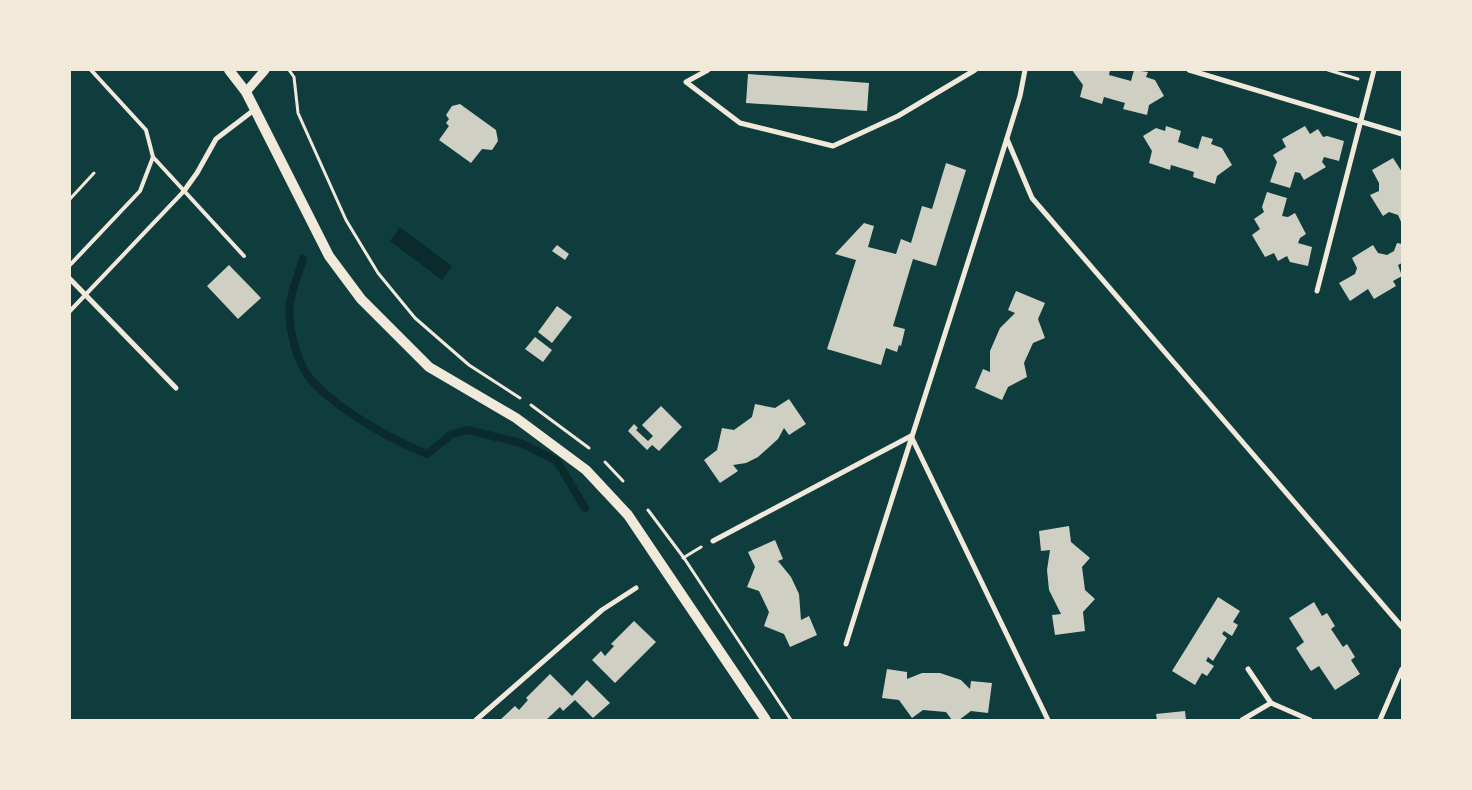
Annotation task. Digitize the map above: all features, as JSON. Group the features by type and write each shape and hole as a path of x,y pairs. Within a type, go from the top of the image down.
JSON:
{"main road":[{"path":"229,70 246,92 329,256 361,299 429,367 516,418 586,470 628,514 766,720"}],"street":[{"path":"246,92 265,70"},
{"path":"708,70 686,82 740,123 833,146 898,116 975,70"},
{"path":"846,644 910,436 973,252 1020,96 1025,70"},
{"path":"1189,70 1402,134"},
{"path":"1317,291 1374,70"},
{"path":"184,191 197,173 216,139 254,110"},
{"path":"1007,139 1032,198 1402,628"},
{"path":"70,279 176,388"},
{"path":"713,541 910,436"},
{"path":"910,436 1048,720"},
{"path":"476,720 602,610 636,588"},
{"path":"1380,720 1402,669"},
{"path":"1248,670 1271,703 1310,720"},
{"path":"1242,720 1271,703"}],"lane":[{"path":"91,70 146,130 153,157 244,256"},
{"path":"70,265 140,191 153,157"},
{"path":"70,312 184,191"}],"path":[{"path":"288,70 294,77 298,112 346,220 378,273 416,318 469,365 534,407 590,449"},
{"path":"1328,70 1371,83"},
{"path":"70,199 94,173"},
{"path":"597,455 629,488"},
{"path":"646,508 684,558 791,720"}],"water":[{"path":"400,227 452,266 442,280 390,241"}],"building":[{"path":"1072,70 1110,70 1109,75 1131,81 1134,70 1148,72 1146,77 1155,80 1164,96 1149,105 1147,115 1123,109 1125,103 1104,97 1102,104 1080,97 1083,85"},
{"path":"748,74 869,83 867,111 746,103"},
{"path":"460,104 496,130 498,141 492,150 482,149 471,163 439,140 449,126 446,123 449,119 446,115 452,106"},
{"path":"1166,126 1181,131 1178,142 1198,149 1202,136 1213,139 1211,144 1222,148 1232,165 1217,176 1215,184 1193,177 1194,172 1171,165 1170,170 1149,163 1152,151 1143,136 1156,128 1165,131"},
{"path":"1305,126 1310,134 1318,129 1323,137 1327,136 1344,141 1339,161 1324,157 1322,162 1326,167 1304,180 1300,173 1295,172 1290,188 1270,182 1277,162 1273,155 1286,147 1282,139"},
{"path":"1393,158 1402,172 1402,224 1398,215 1389,212 1383,216 1370,195 1379,191 1379,183 1372,170"},
{"path":"946,163 966,170 936,266 913,259 893,326 905,329 901,346 899,345 897,352 886,348 881,365 827,349 856,260 835,254 864,223 874,226 868,247 896,254 901,239 911,243 922,206 932,209"},
{"path":"1267,192 1287,198 1282,216 1288,217 1295,213 1306,234 1300,238 1298,243 1312,247 1308,266 1290,262 1287,256 1278,261 1274,253 1265,257 1252,235 1260,229 1254,219 1264,212 1262,207"},
{"path":"1397,243 1402,244 1402,263 1398,265 1402,276 1393,281 1396,286 1374,299 1368,289 1350,301 1339,283 1355,274 1357,268 1352,258 1373,245 1378,253 1387,255 1394,251"},
{"path":"557,245 569,254 565,260 552,251"},
{"path":"229,265 261,298 238,319 207,286"},
{"path":"1016,291 1045,303 1038,319 1045,338 1033,343 1024,363 1027,377 1008,387 1002,400 975,388 983,369 990,372 990,351 1000,328 1015,313 1008,310"},
{"path":"557,306 572,317 552,343 538,332"},
{"path":"535,337 552,350 543,362 525,349"},
{"path":"789,399 806,424 789,435 784,428 778,439 758,457 746,463 733,465 738,471 720,483 704,460 717,450 722,428 734,430 752,417 755,404 775,408"},
{"path":"661,406 682,427 659,451 652,445 647,450 628,431 634,424 638,428 636,430 648,441 653,436 642,425"},
{"path":"1069,526 1071,542 1090,558 1082,567 1085,590 1095,599 1083,612 1085,631 1055,635 1052,615 1061,614 1049,590 1047,570 1050,550 1041,551 1039,531"},
{"path":"775,540 783,559 778,561 791,577 799,594 801,620 809,616 817,635 790,647 784,634 764,626 769,612 759,591 747,587 755,567 748,552"},
{"path":"1218,597 1240,611 1233,622 1238,625 1232,636 1224,631 1222,634 1227,638 1213,661 1208,657 1206,661 1214,666 1207,676 1202,673 1195,685 1172,671"},
{"path":"1314,602 1322,616 1327,613 1335,626 1331,629 1343,647 1347,644 1355,657 1351,660 1360,674 1335,690 1319,666 1311,671 1296,648 1304,642 1289,618"},
{"path":"634,621 656,642 615,683 592,660 601,651 605,656 614,646 611,644"},
{"path":"887,669 907,672 907,679 922,673 940,673 961,680 970,689 971,681 992,683 988,713 971,711 959,720 952,720 946,712 923,710 912,718 899,700 882,698"},
{"path":"550,674 572,696 587,680 610,703 593,718 575,700 563,711 560,707 546,720 500,720 515,706 519,710 528,700 526,698"},
{"path":"1185,711 1186,720 1157,720 1156,714"}],"waterway":[{"path":"303,259 290,303 290,323 294,345 303,367 308,376 325,394 367,424 427,454 452,434 468,430 521,443 557,461 585,508"}]}
